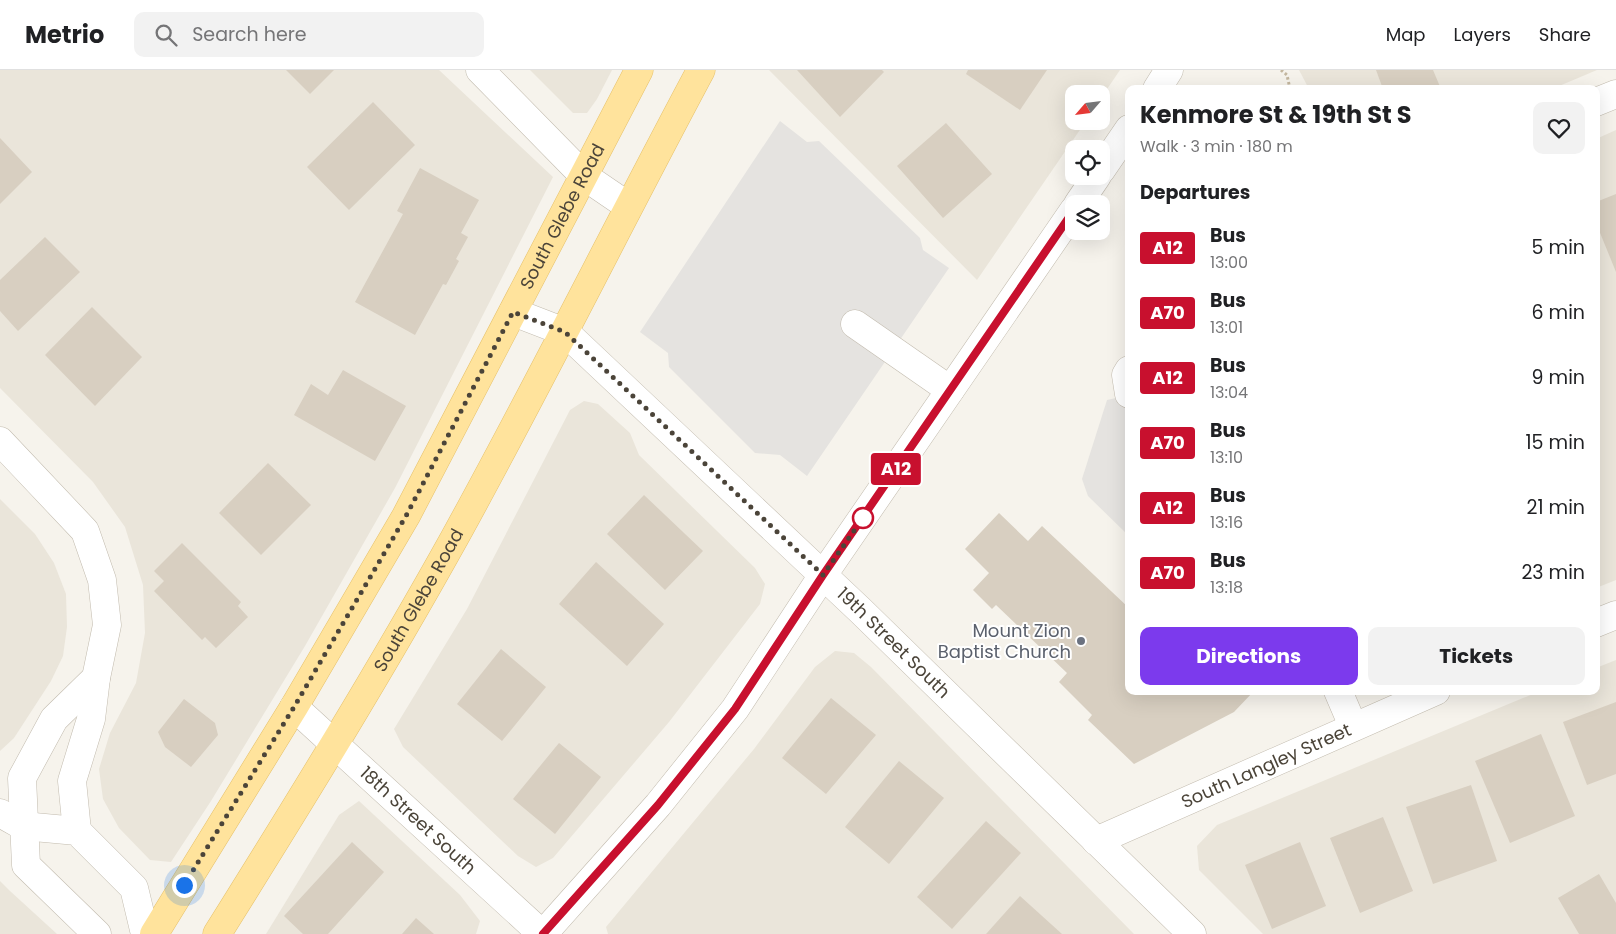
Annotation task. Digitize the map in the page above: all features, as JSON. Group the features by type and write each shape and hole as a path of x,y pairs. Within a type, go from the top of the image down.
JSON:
{"main road":[{"name":"South Glebe Road","path":"154,934 294,707 406,516 639,70"},
{"name":"South Glebe Road","path":"217,934 336,744 455,537 565,332 628,206 701,70"}],"street":[{"path":"480,70 584,176 628,206"},
{"path":"1159,85 1169,70"},
{"path":"1600,100 1616,94"},
{"path":"1110,157 1125,135"},
{"path":"542,934 658,805 735,709 823,575 1065,223"},
{"name":"19th Street South","path":"513,312 565,332 823,575 1192,934"},
{"path":"855,324 950,390"},
{"path":"0,441 85,532 102,580 107,625 90,718 72,781 77,831"},
{"path":"1600,621 1616,615"},
{"path":"96,678 54,720 22,778 11,820 26,865 97,934"},
{"path":"1340,695 1353,726"},
{"name":"South Langley Street","path":"1096,841 1427,695"},
{"name":"18th Street South","path":"294,707 542,934"},
{"path":"11,820 77,831 134,888 145,934"}],"path":[{"path":"1281,70 1287,75 1289,85"}],"shaded area":[{"path":"0,70 439,70 553,177 395,488 305,646 211,801 171,862 150,860 119,828 103,799 99,769 110,733 136,683 145,633 143,585 125,527 93,482 0,388"},
{"path":"530,70 612,70 597,99 587,113 573,113"},
{"path":"769,70 1120,70 1110,85 1065,85 1065,130 1080,130 1073,140 1065,140 1065,152 977,280"},
{"path":"1299,70 1597,70 1561,85 1307,85"},
{"path":"780,121 807,142 819,141 920,238 923,250 949,268 807,476 780,455 755,453 669,367 668,353 640,332"},
{"path":"1616,130 1616,580 1600,586 1600,137"},
{"path":"1125,396 1125,532 1088,496 1082,479 1107,400"},
{"path":"584,401 598,404 630,433 639,455 755,568 765,584 760,604 669,722 553,858 536,867 518,856 403,747 394,729 467,609 570,410"},
{"path":"0,499 35,534 54,563 66,594 67,627 63,656 51,681 14,738 0,751"},
{"path":"835,651 854,653 871,667 1134,934 608,934 606,927 754,749 815,667"},
{"path":"1616,660 1616,934 1263,934 1199,870 1197,846 1217,825 1530,695 1600,695 1600,666"},
{"path":"359,801 460,895 480,921 476,934 266,934 339,815"},
{"path":"0,881 10,891 57,934 0,934"}],"building":[{"path":"286,70 334,70 310,94"},
{"path":"797,70 882,70 884,72 840,117"},
{"path":"968,70 1047,70 1020,110 966,74"},
{"path":"1376,70 1433,70 1439,85 1382,85"},
{"path":"373,102 415,145 349,210 307,167"},
{"path":"946,123 992,174 943,218 897,166"},
{"path":"0,138 32,172 0,204"},
{"path":"420,168 479,200 461,233 468,237 456,259 459,261 446,285 443,284 415,335 355,302 403,214 397,211"},
{"path":"1616,194 1616,272 1600,233 1600,200"},
{"path":"45,237 80,272 18,331 0,311 0,280"},
{"path":"92,307 142,357 95,406 45,355"},
{"path":"343,370 406,406 375,461 294,415 311,384 328,395"},
{"path":"268,463 311,505 261,555 219,513"},
{"path":"644,495 703,551 665,590 607,534"},
{"name":"Mount Zion Baptist Church","path":"999,513 1028,541 1042,526 1125,604 1125,695 1250,695 1234,712 1134,764 1088,720 1092,715 1059,682 1067,673 996,605 992,609 973,590 989,573 965,549"},
{"path":"182,543 241,602 238,606 248,617 216,648 205,637 202,640 154,591 164,581 154,571"},
{"path":"596,562 664,624 627,666 559,604"},
{"path":"501,649 546,687 502,741 457,704"},
{"path":"831,698 876,735 826,794 782,758"},
{"path":"184,699 215,723 218,735 191,767 165,747 158,732"},
{"path":"1616,702 1616,774 1587,785 1563,722"},
{"path":"1541,734 1575,816 1510,843 1475,761"},
{"path":"559,743 601,777 555,834 513,799"},
{"path":"899,761 944,798 889,864 845,827"},
{"path":"1471,785 1497,861 1433,884 1406,807"},
{"path":"1383,817 1413,891 1360,913 1330,838"},
{"path":"986,821 1021,853 952,929 917,897"},
{"path":"352,842 384,872 328,934 303,934 284,916"},
{"path":"1300,842 1326,906 1272,929 1245,865"},
{"path":"1599,874 1616,903 1616,934 1579,934 1558,898"},
{"path":"1020,896 1062,934 986,934"},
{"path":"416,918 434,934 402,934"}],"bus line":[{"name":"A12","path":"543,934 658,805 735,709 823,575 1065,223"}],"place":[{"name":"Mount Zion Baptist Church","path":"1081,641"}],"route":[{"path":"184,885 294,707 406,516 513,312 565,332 823,575 863,518"}]}
